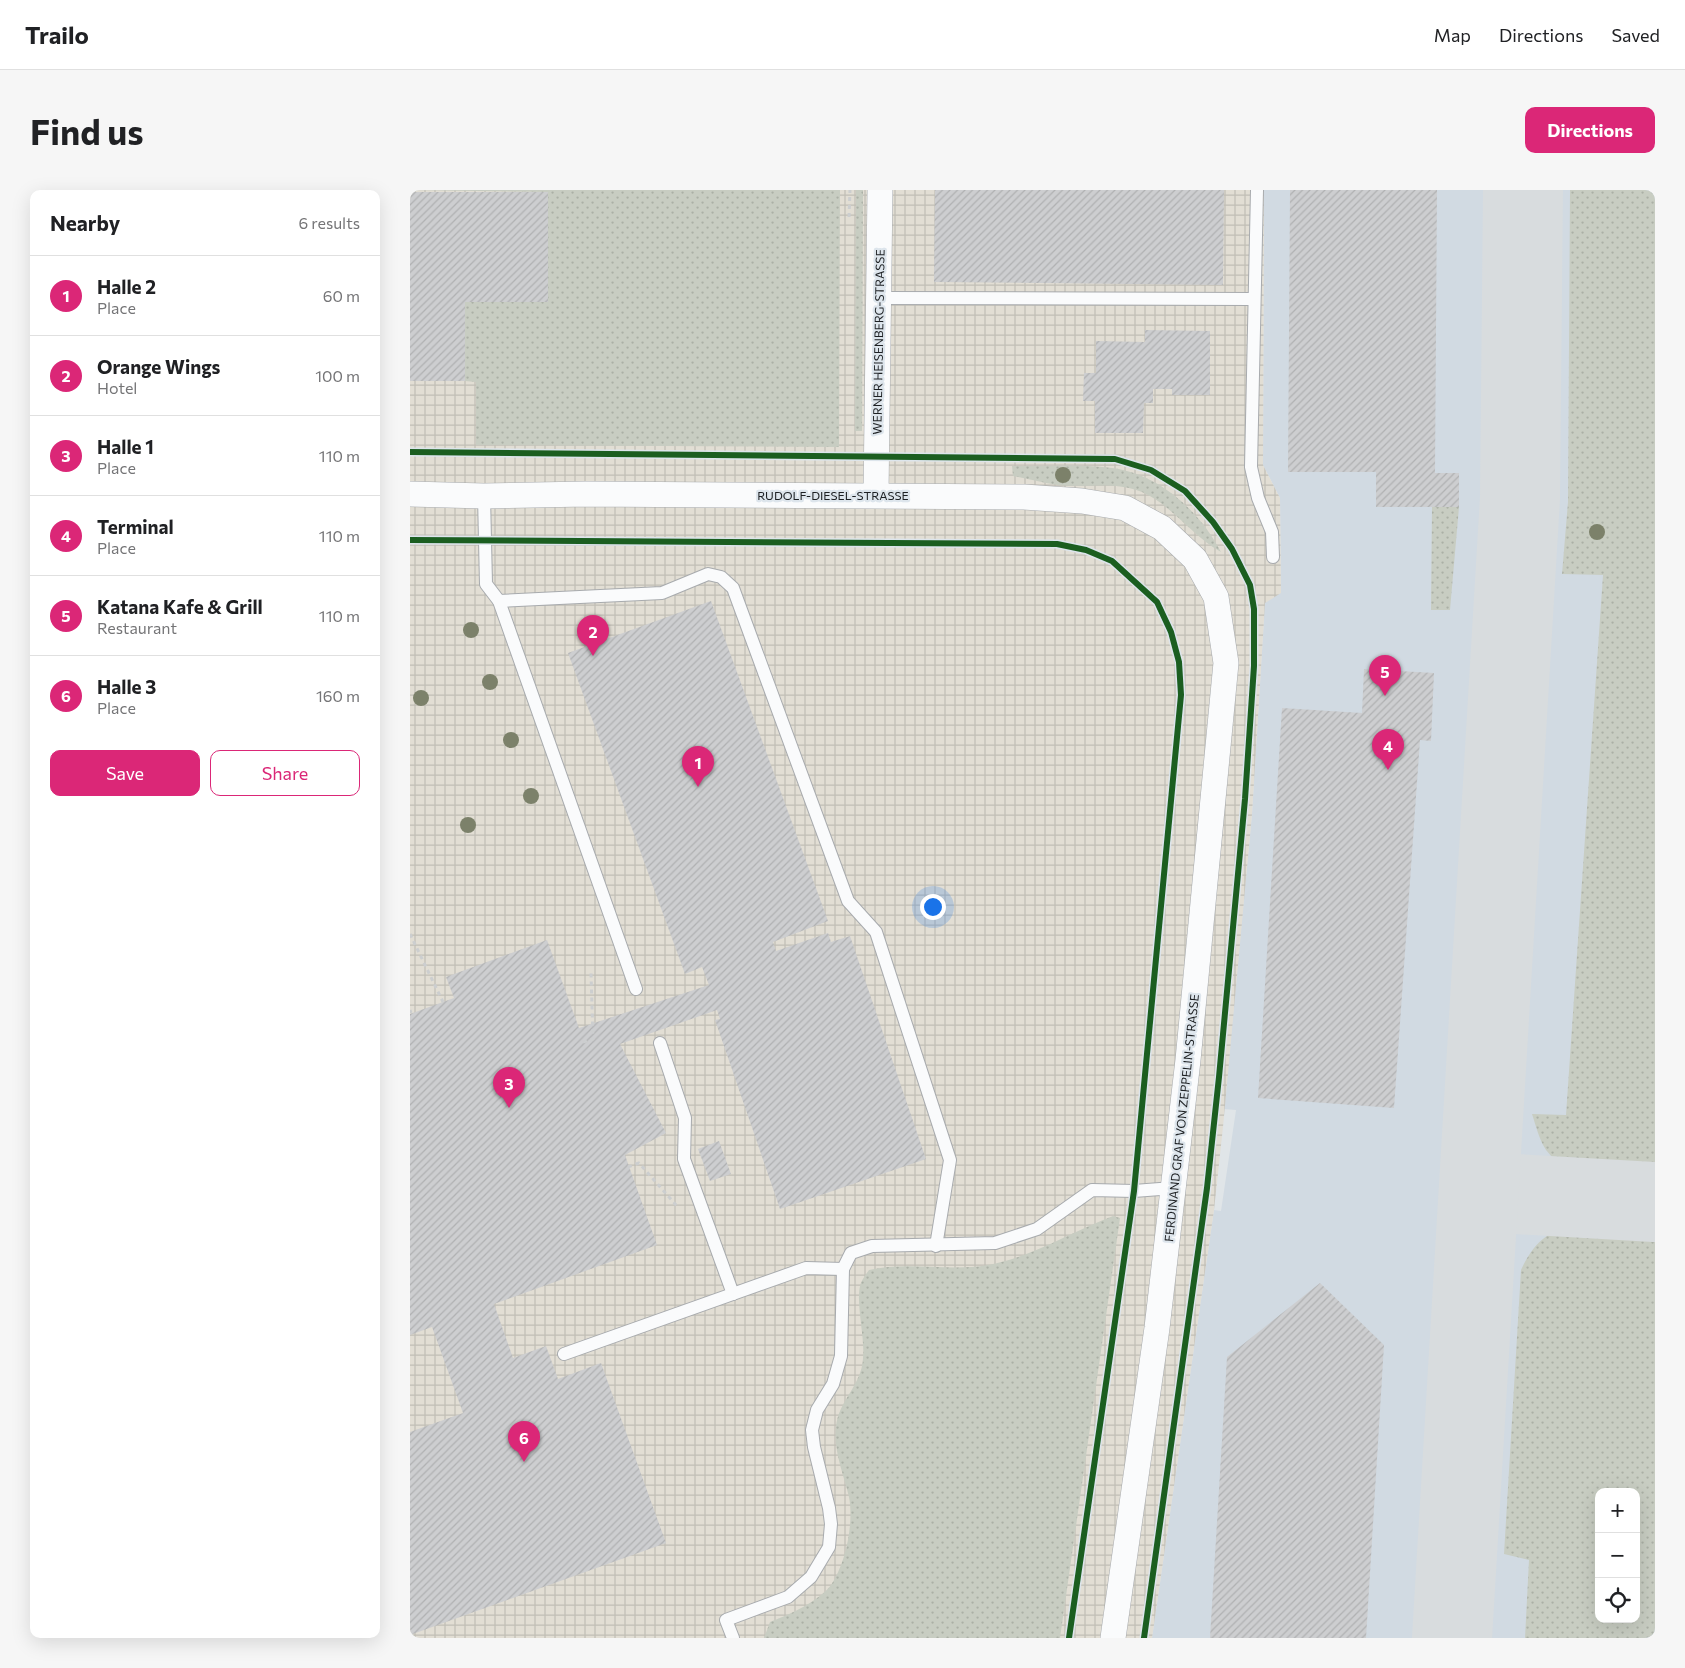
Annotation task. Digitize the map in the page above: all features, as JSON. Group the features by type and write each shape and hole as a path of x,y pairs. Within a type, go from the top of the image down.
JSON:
{"street":[{"name":"WERNER HEISENBERG-STRASSE","path":"876,494 880,190"},
{"name":"RUDOLF-DIESEL-STRASSE","path":"410,494 484,496 876,494 1024,497 1082,501 1125,508 1162,528 1195,559 1216,597"},
{"name":"FERDINAND GRAF VON ZEPPELIN-STRASSE","path":"1113,1638 1157,1328 1188,1060 1226,663 1216,597"}],"lane":[{"path":"1257,190 1253,299 1251,467 1258,498 1272,532 1273,557"},
{"path":"879,298 1253,299"},
{"path":"484,496 486,584 499,601 636,989"},
{"path":"499,601 662,593 708,574 721,577 733,588 848,901 876,932 950,1160 936,1246"},
{"path":"660,1043 685,1118 684,1159 733,1294"},
{"path":"732,1638 726,1620 788,1596 811,1577 829,1547 831,1524 829,1508 814,1447 812,1430 818,1410 834,1384 841,1356 843,1269 850,1253 872,1246 936,1246 995,1243 1037,1230 1092,1190 1134,1191 1173,1188"},
{"path":"564,1354 806,1268 843,1269"}],"path":[{"path":"410,934 443,1002"},
{"path":"584,1042 593,1039 591,973"},
{"path":"628,1167 639,1163 682,1212"}],"shaded area":[{"path":"410,190 1264,190 1263,465 1280,498 1281,593 1265,603 1252,814 1214,1210 1152,1638 410,1638"},
{"path":"410,190 840,190 839,447 476,445 476,382 465,381 465,302 548,302 548,192"},
{"path":"856,190 863,190 862,431 855,431"},
{"path":"1264,190 1655,190 1655,1638 1152,1638 1214,1210 1221,1211 1236,1110 1224,1109 1252,814 1265,602 1281,592 1280,498 1263,465"},
{"path":"1570,190 1655,190 1655,1179 1596,1176 1568,1168 1546,1150 1532,1114 1566,1115 1603,575 1562,574 1568,502"},
{"path":"1012,466 1112,468 1146,478 1177,497 1190,509 1202,523 1221,552 1201,538 1163,505 1142,492 1122,487 1069,486 1041,482 1013,476"},
{"path":"1432,507 1459,507 1450,610 1431,610"},
{"path":"1113,1216 1120,1218 1060,1638 764,1638 770,1622 803,1607 826,1591 836,1576 845,1554 848,1543 850,1507 837,1453 835,1436 841,1409 855,1385 862,1368 863,1340 859,1294 861,1282 869,1270 899,1266 973,1267 988,1265 1036,1250"},
{"path":"1592,1221 1655,1225 1655,1638 1525,1638 1529,1560 1504,1554 1521,1270 1527,1258 1541,1241 1568,1226"}],"building":[{"path":"935,190 1224,190 1223,285 934,282"},
{"path":"1290,190 1437,190 1435,473 1459,473 1459,507 1376,507 1376,472 1288,472"},
{"path":"410,192 548,192 548,302 465,302 465,381 410,381"},
{"path":"1145,330 1210,331 1210,395 1172,395 1172,389 1153,389 1153,403 1144,403 1143,433 1095,433 1095,401 1083,401 1084,373 1096,373 1096,341 1145,342"},
{"path":"711,601 828,921 773,942 776,951 828,933 831,942 850,936 926,1159 780,1209 715,1020 720,1019 717,1010 620,1044 666,1133 625,1155 657,1245 494,1304 513,1358 546,1346 558,1379 601,1363 666,1543 410,1635 410,1432 463,1413 432,1327 410,1335 410,1014 454,998 446,977 547,940 579,1028 709,985 702,967 685,974 568,653"},
{"path":"1364,669 1434,673 1431,741 1420,740 1394,1108 1258,1098 1282,708 1362,713"},
{"path":"719,1141 731,1174 710,1181 698,1149"},
{"path":"1320,1283 1384,1345 1366,1638 1210,1638 1227,1357"}],"taxiway":[{"path":"1452,1638 1520,498 1523,190"},
{"path":"1479,1192 1655,1202"}],"cycle path":[{"path":"410,452 1115,459 1151,470 1185,491 1213,522 1232,549 1250,585 1254,609 1254,666 1245,799 1207,1188 1144,1638"},
{"path":"410,540 1057,544 1086,550 1112,561 1157,602 1171,632 1179,662 1181,695 1134,1191 1069,1638"}],"place":[{"name":"Orange Wings","path":"593,656"},
{"name":"Katana Kafe & Grill","path":"1385,696"},
{"name":"Terminal","path":"1388,770"},
{"name":"Halle 2","path":"698,787"},
{"name":"Halle 1","path":"509,1108"},
{"name":"Halle 3","path":"524,1462"}]}
